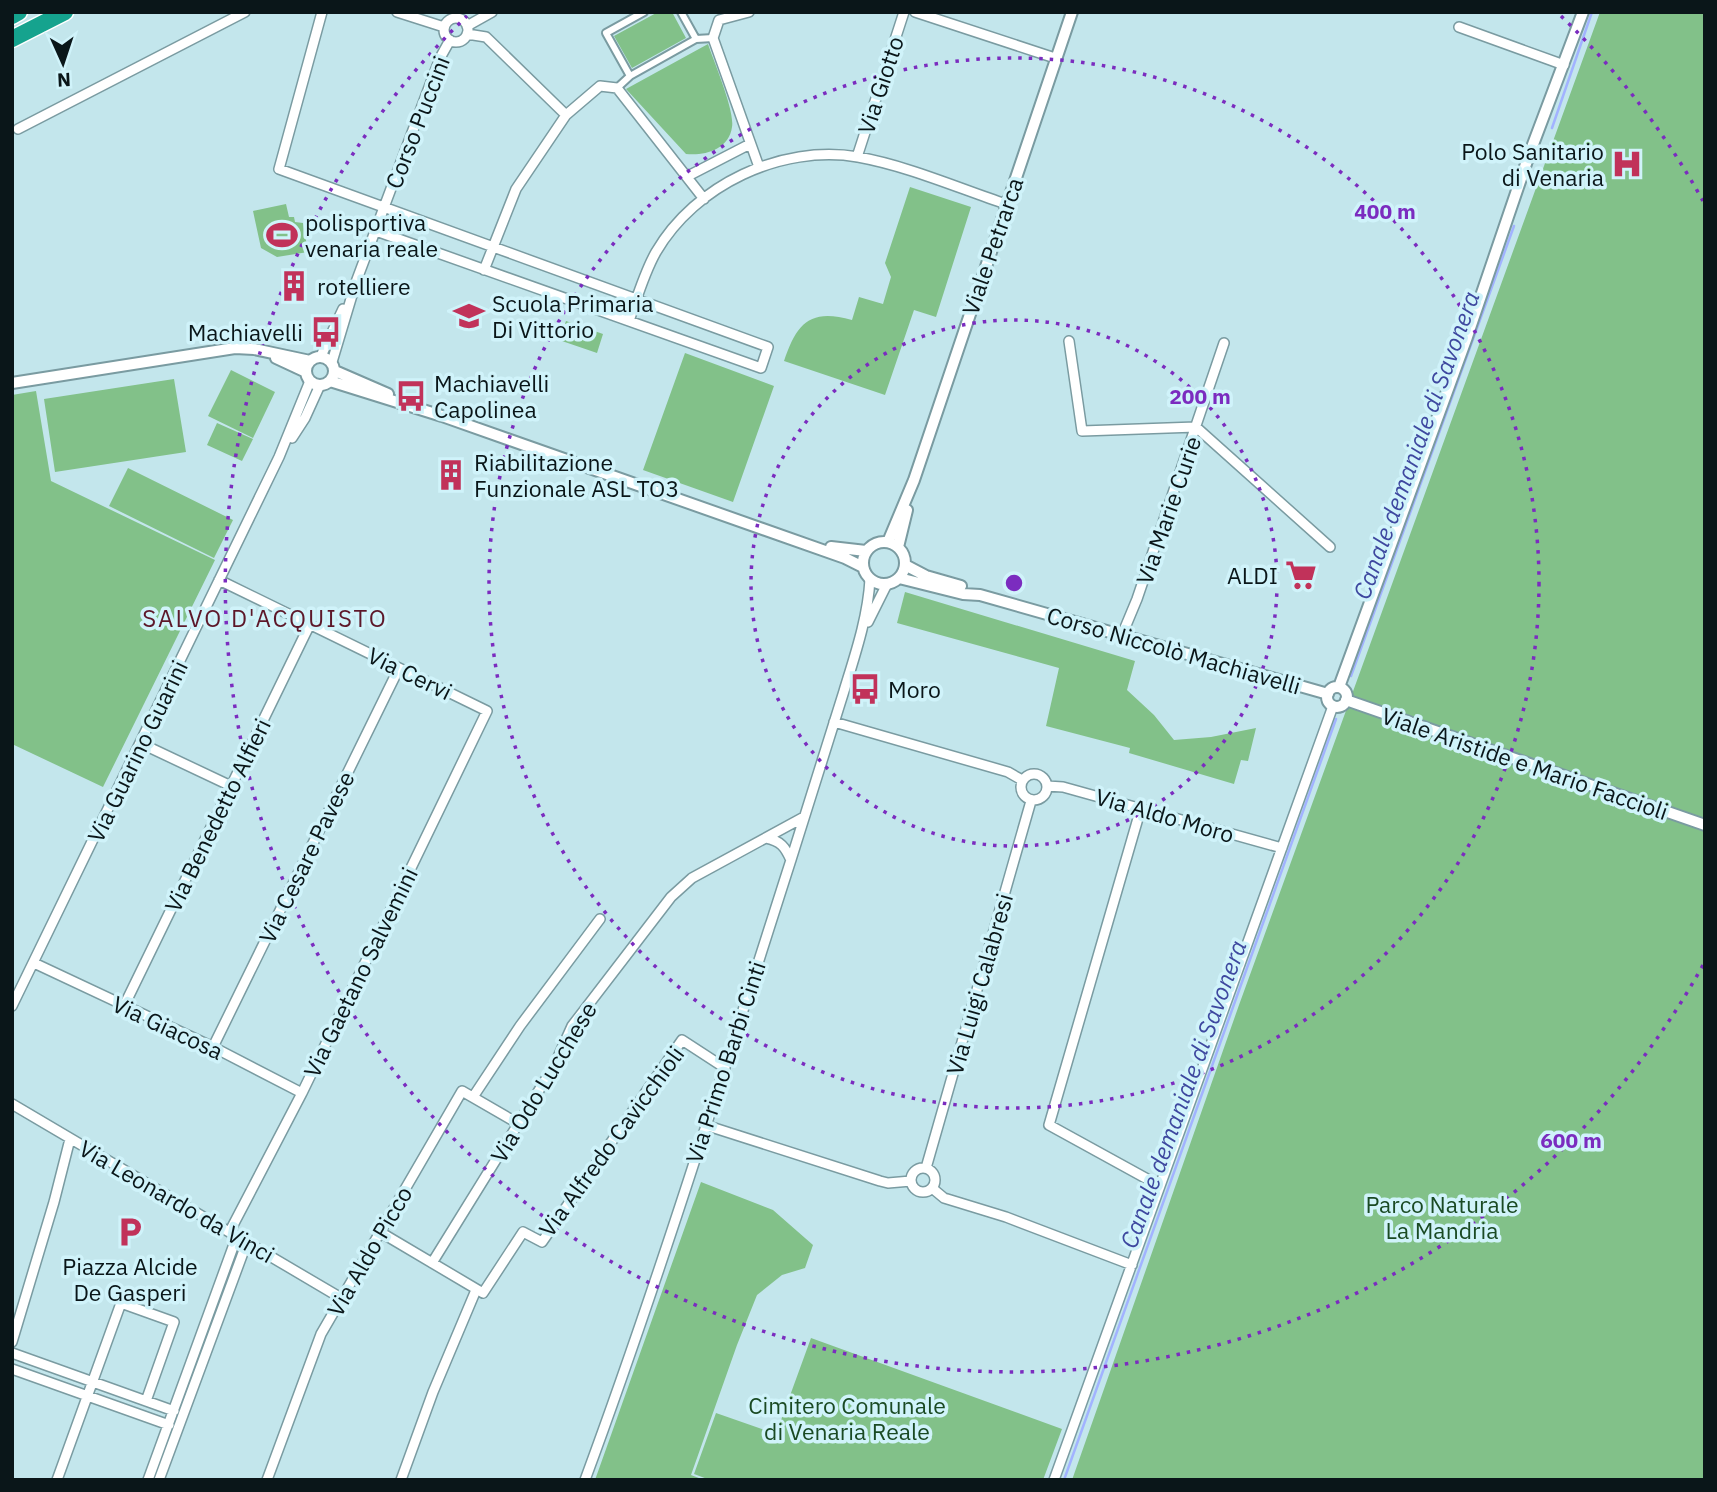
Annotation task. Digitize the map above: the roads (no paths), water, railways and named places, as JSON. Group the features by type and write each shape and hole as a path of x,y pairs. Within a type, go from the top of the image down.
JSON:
{"highway":[{"path":"12,16 19,12"},
{"path":"12,39 65,12"}],"street":[{"path":"18,129 245,12"},
{"path":"322,12 279,169 768,347 761,368 376,231"},
{"path":"397,12 444,27"},
{"path":"467,30 464,21 456,18 447,22 444,27 450,40 461,41 467,30 492,12"},
{"path":"630,76 607,33 644,12"},
{"path":"681,12 696,40"},
{"path":"749,12 719,20 713,38 759,167"},
{"name":"Via Giotto","path":"857,157 904,12"},
{"path":"915,12 1055,58"},
{"name":"Viale Petrarca","path":"893,544 1072,12"},
{"path":"1333,706 1328,700 1328,694 1339,687 1530,152 1583,12"},
{"path":"1459,27 1563,65"},
{"path":"467,30 486,37 566,116"},
{"path":"617,88 630,76 696,40 713,38"},
{"name":"Corso Puccini","path":"322,373 440,58 450,40"},
{"path":"484,270 516,189 566,116 600,86 617,88 704,199"},
{"path":"1506,223 1531,169 1554,90"},
{"path":"688,176 750,144"},
{"path":"629,321 656,252 684,215 731,180 759,167 789,159 819,156 857,157 1006,204"},
{"path":"1069,341 1082,431 1196,427 1330,547"},
{"name":"Via Marie Curie","path":"1122,635 1138,598 1224,343"},
{"path":"12,383 236,348 310,361 322,373"},
{"path":"264,351 779,537 845,558 863,567 870,579 880,584 887,584 899,578 905,565 905,556 893,544 876,543 866,551 849,551 779,537"},
{"name":"Via Guarino Guarini","path":"12,1006 322,373"},
{"path":"863,567 866,551"},
{"name":"Corso Niccolò Machiavelli","path":"905,565 926,576 964,587 979,595"},
{"name":"Corso Niccolò Machiavelli","path":"899,578 963,594 979,595 1328,694"},
{"name":"Via Primo Barbi Cinti","path":"584,1480 625,1370 725,1068 859,643 870,579"},
{"name":"Via Cervi","path":"219,580 487,711"},
{"name":"Via Primo Barbi Cinti","path":"859,643 887,584"},
{"name":"Via Benedetto Alfieri","path":"124,1006 310,624"},
{"name":"Via Cesare Pavese","path":"212,1047 399,668"},
{"path":"1333,706 1342,705 1346,700 1346,694 1339,687"},
{"name":"Viale Aristide e Mario Faccioli","path":"1346,700 1705,825"},
{"path":"1054,1480 1333,706"},
{"name":"Via Gaetano Salvemini","path":"148,1480 233,1234 487,711"},
{"path":"834,722 1008,772 1022,780"},
{"path":"140,743 231,786"},
{"path":"1037,774 1044,779 1047,786 1043,798 1031,801 1021,793 1022,780 1037,774"},
{"name":"Via Aldo Moro","path":"1047,786 1063,787 1282,848"},
{"name":"Via Luigi Calabresi","path":"926,1168 1031,801"},
{"path":"1141,808 1049,1125 1160,1186"},
{"path":"766,838 804,817"},
{"path":"766,838 785,847 791,860"},
{"name":"Via Odo Lucchese","path":"432,1263 554,1066 572,1026 671,897 692,878 766,838"},
{"path":"519,1124 473,1097 520,1026 600,919"},
{"name":"Via Giacosa","path":"34,963 212,1047 302,1093"},
{"name":"Via Alfredo Cavicchioli","path":"479,1291 523,1233 542,1242 682,1040 725,1068"},
{"name":"Via Aldo Picco","path":"267,1480 321,1334 462,1091 473,1097"},
{"name":"Via Leonardo da Vinci","path":"12,1104 341,1298"},
{"path":"705,1125 880,1181 911,1181"},
{"path":"12,1342 71,1139"},
{"path":"926,1168 935,1176 932,1188 925,1192 917,1191 911,1181 915,1170 926,1168"},
{"path":"932,1188 944,1198 1006,1217 1132,1265"},
{"path":"380,1232 479,1291 433,1392 401,1480"},
{"path":"159,1480 247,1242"},
{"path":"57,1480 121,1303 174,1322 146,1401"},
{"path":"12,1353 174,1411"},
{"path":"12,1369 169,1425"}],"waterway":[{"name":"Canale demaniale di Savonera","path":"1552,128 1592,12"},
{"name":"Canale demaniale di Savonera","path":"1351,676 1514,226"},
{"name":"Canale demaniale di Savonera","path":"1064,1480 1336,719"}],"place":[{"name":"Polo Sanitario di Venaria","path":"1627,164"},
{"name":"polisportiva venaria reale","path":"282,235"},
{"name":"rotelliere","path":"294,286"},
{"name":"Scuola Primaria Di Vittorio","path":"469,316"},
{"name":"Machiavelli","path":"326,332"},
{"name":"Machiavelli Capolinea","path":"411,396"},
{"name":"Riabilitazione Funzionale ASL TO3","path":"451,475"},
{"name":"ALDI","path":"1301,575"},
{"name":"Moro","path":"865,689"},
{"name":"Piazza Alcide De Gasperi","path":"130,1232"}],"district":[{"name":"SALVO D'ACQUISTO","path":"265,618"}],"park label":[{"name":"Parco Naturale La Mandria","path":"1442,1217"},
{"name":"Cimitero Comunale di Venaria Reale","path":"847,1418"}]}
